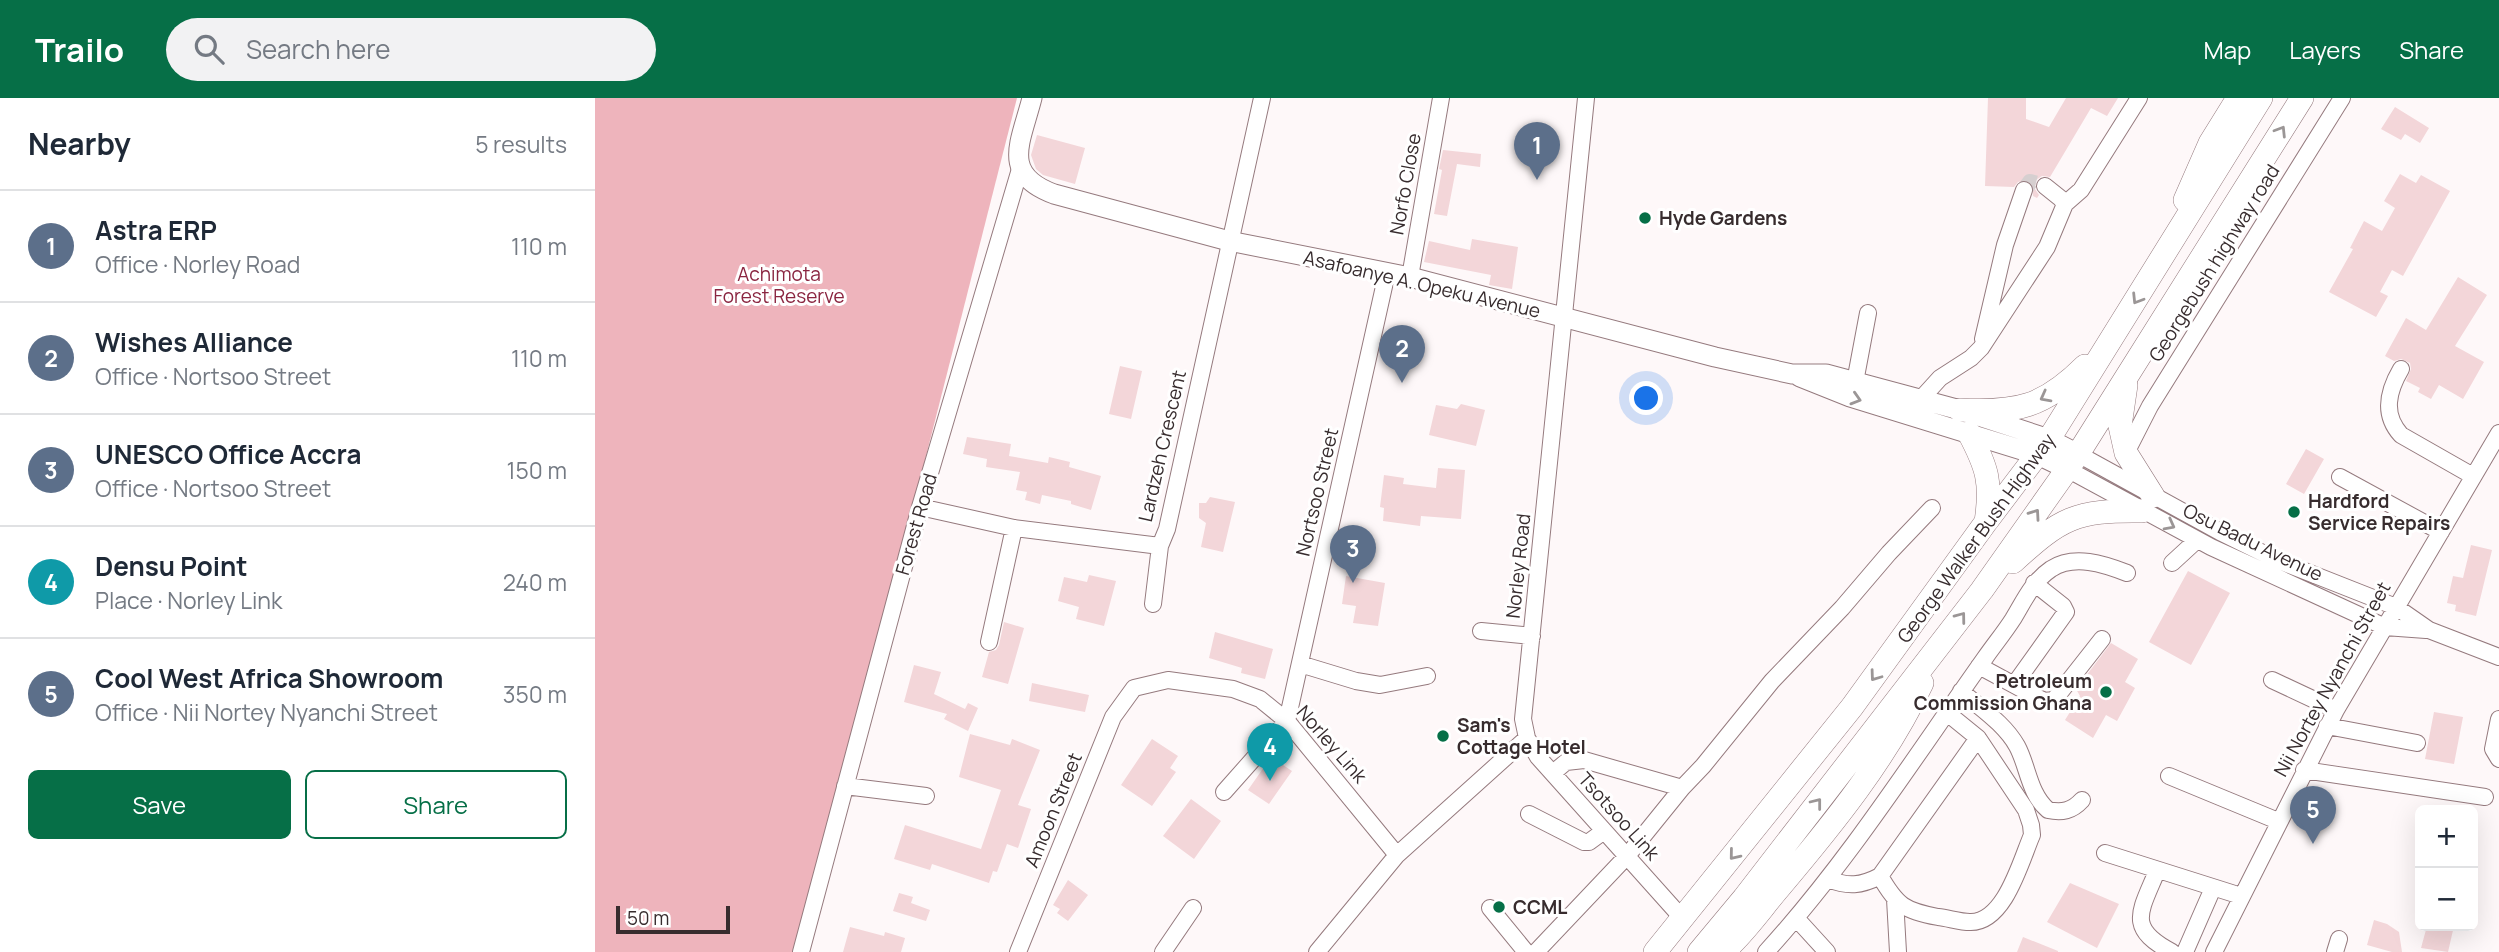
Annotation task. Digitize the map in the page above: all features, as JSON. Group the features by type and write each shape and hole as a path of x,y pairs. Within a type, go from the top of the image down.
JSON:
{"highway":[{"path":"2160,261 2202,159 2238,98"},
{"name":"George Walker Bush Highway","path":"1655,952 1852,707 2043,447 2260,98"},
{"name":"George Walker Bush Highway","path":"1699,952 1744,898 1982,590 2072,461 2302,98"},
{"path":"1960,410 2013,410 2042,400 2066,385 2114,336"},
{"path":"1982,590 2045,533 2076,516 2147,503 2126,453 2120,426 2127,375"},
{"path":"1969,433 1984,462 1986,472 1990,494 1986,522"},
{"path":"1723,952 1826,833 1895,736 1941,645"}],"main road":[{"name":"Forest Road","path":"1020,169 1020,145 1032,98"},
{"name":"Asafoanye A. Opeku Avenue","path":"1020,169 1026,179 1038,188 1054,194 1229,241 1410,277 1716,357 1792,374 1822,388 1969,433 2043,447"},
{"name":"Asafoanye A. Opeku Avenue","path":"1792,374 1826,374 1960,410 2043,447"},
{"path":"2043,447 2072,461"}],"street":[{"name":"Lardzeh Crescent","path":"921,507 1014,528 1160,546 1167,529 1262,98"},
{"name":"Norfo Close","path":"1410,277 1441,98"},
{"name":"Norley Road","path":"1527,738 1523,719 1586,98"},
{"path":"1920,400 1940,377 1971,358 1981,348 2047,247 2064,204 2081,190 2139,98"},
{"name":"Georgebush highway road","path":"2126,453 2150,406 2342,98"},
{"name":"Forest Road","path":"801,952 921,507 1020,169"},
{"path":"2045,186 2064,204"},
{"path":"1981,348 2005,245 2024,190"},
{"name":"Nortsoo Street","path":"1287,722 1387,273"},
{"path":"1854,382 1868,313"},
{"path":"2400,369 2388,401 2395,428 2402,435 2473,476"},
{"name":"Nii Nortey Nyanchi Street","path":"2214,952 2327,726 2499,433"},
{"name":"Osu Badu Avenue","path":"2072,461 2147,503 2277,560 2396,607 2429,630 2499,657"},
{"path":"2340,477 2441,532"},
{"name":"Osu Badu Avenue","path":"2147,503 2197,540 2385,627 2429,630"},
{"path":"1536,952 1627,856 1772,681 1932,508"},
{"path":"989,642 1014,528"},
{"path":"2172,564 2197,540"},
{"path":"1153,604 1160,546"},
{"path":"1766,952 1862,835 2012,621 2034,583 2052,568 2072,561 2101,564 2127,573"},
{"path":"2014,685 2066,612 2063,606 2034,583"},
{"path":"1481,631 1532,636"},
{"path":"1979,666 2044,701 2054,699 2102,639"},
{"path":"1300,664 1356,681 1380,685 1427,676"},
{"name":"Norley Link","path":"1133,688 1168,680 1233,689 1260,699 1287,722 1397,855"},
{"path":"2272,680 2336,710"},
{"name":"Amoon Street","path":"1018,952 1113,717 1133,688"},
{"path":"1961,691 2011,737 2042,805 2048,810 2063,812 2083,800"},
{"path":"1880,876 1895,899 1906,909 1972,923 1985,918 2007,895 2032,835 2026,810 1978,737 1946,712"},
{"path":"2499,719 2493,749 2499,760"},
{"path":"1224,792 1287,722"},
{"path":"2327,726 2417,743"},
{"path":"1828,879 1839,884 1856,886 1880,876 1978,737"},
{"path":"1317,952 1397,855 1527,738"},
{"name":"Tsotsoo Link","path":"1527,738 1538,757 1683,919"},
{"path":"1553,773 1566,762 1584,760 1682,788"},
{"path":"2304,770 2485,797"},
{"path":"2169,776 2278,821"},
{"path":"845,786 926,796"},
{"path":"1529,814 1584,842 1589,842 1604,831"},
{"path":"2105,853 2241,896"},
{"path":"2157,871 2141,911 2141,923 2145,934 2153,942 2172,952"},
{"path":"2185,952 2213,888"},
{"path":"1895,899 1898,952"},
{"path":"1163,952 1193,908"},
{"path":"1490,908 1526,952"},
{"path":"1796,918 1827,952"}],"green space":[{"name":"Achimota Forest Reserve","path":"595,98 1017,98 800,952 595,952"}],"building":[{"path":"1988,98 2026,98 2026,119 2049,127 2066,98 2118,98 2107,116 2091,108 2050,177 2042,176 2036,180 2035,189 2039,195 2037,198 2033,196 2032,184 2027,180 2018,182 2014,187 1985,186"},
{"path":"2395,107 2429,128 2420,143 2405,134 2401,140 2381,129"},
{"path":"1037,135 1085,148 1075,184 1043,175 1036,169 1031,155"},
{"path":"1443,150 1481,154 1480,167 1457,164 1447,216 1434,214"},
{"path":"2400,174 2416,183 2421,175 2450,191 2403,276 2392,270 2380,292 2388,296 2376,317 2329,292 2353,249 2350,248 2364,221 2382,231 2395,208 2384,201"},
{"path":"1472,239 1518,247 1512,289 1489,285 1491,275 1424,262 1429,241 1470,250"},
{"path":"2458,277 2487,295 2455,346 2484,362 2463,399 2439,385 2431,399 2418,392 2420,388 2406,381 2411,369 2410,363 2401,359 2394,361 2385,356 2406,318 2426,330"},
{"path":"1120,366 1142,371 1131,419 1109,414"},
{"path":"1461,404 1485,410 1476,446 1429,435 1436,405 1457,409"},
{"path":"967,437 1011,444 1009,456 1048,463 1049,457 1070,462 1069,467 1101,476 1091,510 1071,504 1071,501 1042,495 1040,504 1025,500 1027,492 1016,490 1020,472 986,467 987,459 963,454"},
{"path":"2306,449 2324,459 2304,494 2286,484"},
{"path":"1438,468 1465,470 1461,519 1421,516 1420,526 1383,521 1384,508 1380,507 1384,475 1404,478 1403,484 1436,488"},
{"path":"1210,497 1235,502 1223,552 1201,547 1206,523 1199,518 1199,503 1206,503"},
{"path":"2471,545 2492,550 2476,616 2455,611 2456,605 2447,603 2453,576 2463,578"},
{"path":"2188,571 2230,593 2191,665 2149,642"},
{"path":"1089,575 1116,581 1104,626 1076,619 1079,607 1058,601 1064,577 1087,582"},
{"path":"1346,576 1385,583 1378,626 1353,623 1356,606 1342,604"},
{"path":"1004,622 1024,628 1008,684 982,677 989,652 996,650 999,645"},
{"path":"1215,632 1273,649 1265,679 1241,673 1242,668 1209,658"},
{"name":"Petroleum Commission Ghana","path":"2111,643 2138,659 2125,682 2135,688 2117,721 2106,715 2093,738 2065,720 2080,696 2076,689"},
{"path":"914,665 941,672 934,694 965,709 968,703 978,708 968,731 944,719 947,714 904,702"},
{"path":"1032,683 1089,695 1085,712 1029,701"},
{"path":"2434,712 2463,717 2454,764 2425,759"},
{"path":"970,734 1010,745 1012,739 1040,750 1018,805 1031,809 1018,848 1007,844 997,872 993,871 989,883 932,864 930,870 894,859 905,825 981,849 1001,790 959,777"},
{"path":"1152,739 1178,756 1170,768 1176,772 1152,806 1121,785"},
{"path":"1271,757 1292,771 1269,804 1248,790"},
{"path":"1191,799 1221,821 1194,859 1163,836"},
{"path":"1068,880 1088,895 1068,921 1057,913 1060,909 1053,905"},
{"path":"2070,883 2119,904 2097,948 2047,922"},
{"path":"899,893 913,897 911,903 930,910 926,921 893,911"},
{"path":"2374,920 2399,932 2402,952 2367,945"},
{"path":"850,927 884,936 885,932 905,938 901,952 843,952"},
{"path":"2426,931 2453,931 2448,952 2421,948"},
{"path":"2023,937 2058,951 2058,952 2017,952"}],"tunnel":[{"path":"2024,190 2030,182 2045,186"}],"place":[{"name":"Astra ERP","path":"1537,180"},
{"name":"Hyde Gardens","path":"1645,218"},
{"name":"Wishes Alliance","path":"1402,383"},
{"name":"Hardford Service Repairs","path":"2294,512"},
{"name":"UNESCO Office Accra","path":"1353,583"},
{"name":"Petroleum Commission Ghana","path":"2106,692"},
{"name":"Sam's Cottage Hotel","path":"1443,736"},
{"name":"Densu Point","path":"1270,781"},
{"name":"Cool West Africa Showroom","path":"2313,844"},
{"name":"CCML","path":"1499,907"}]}
